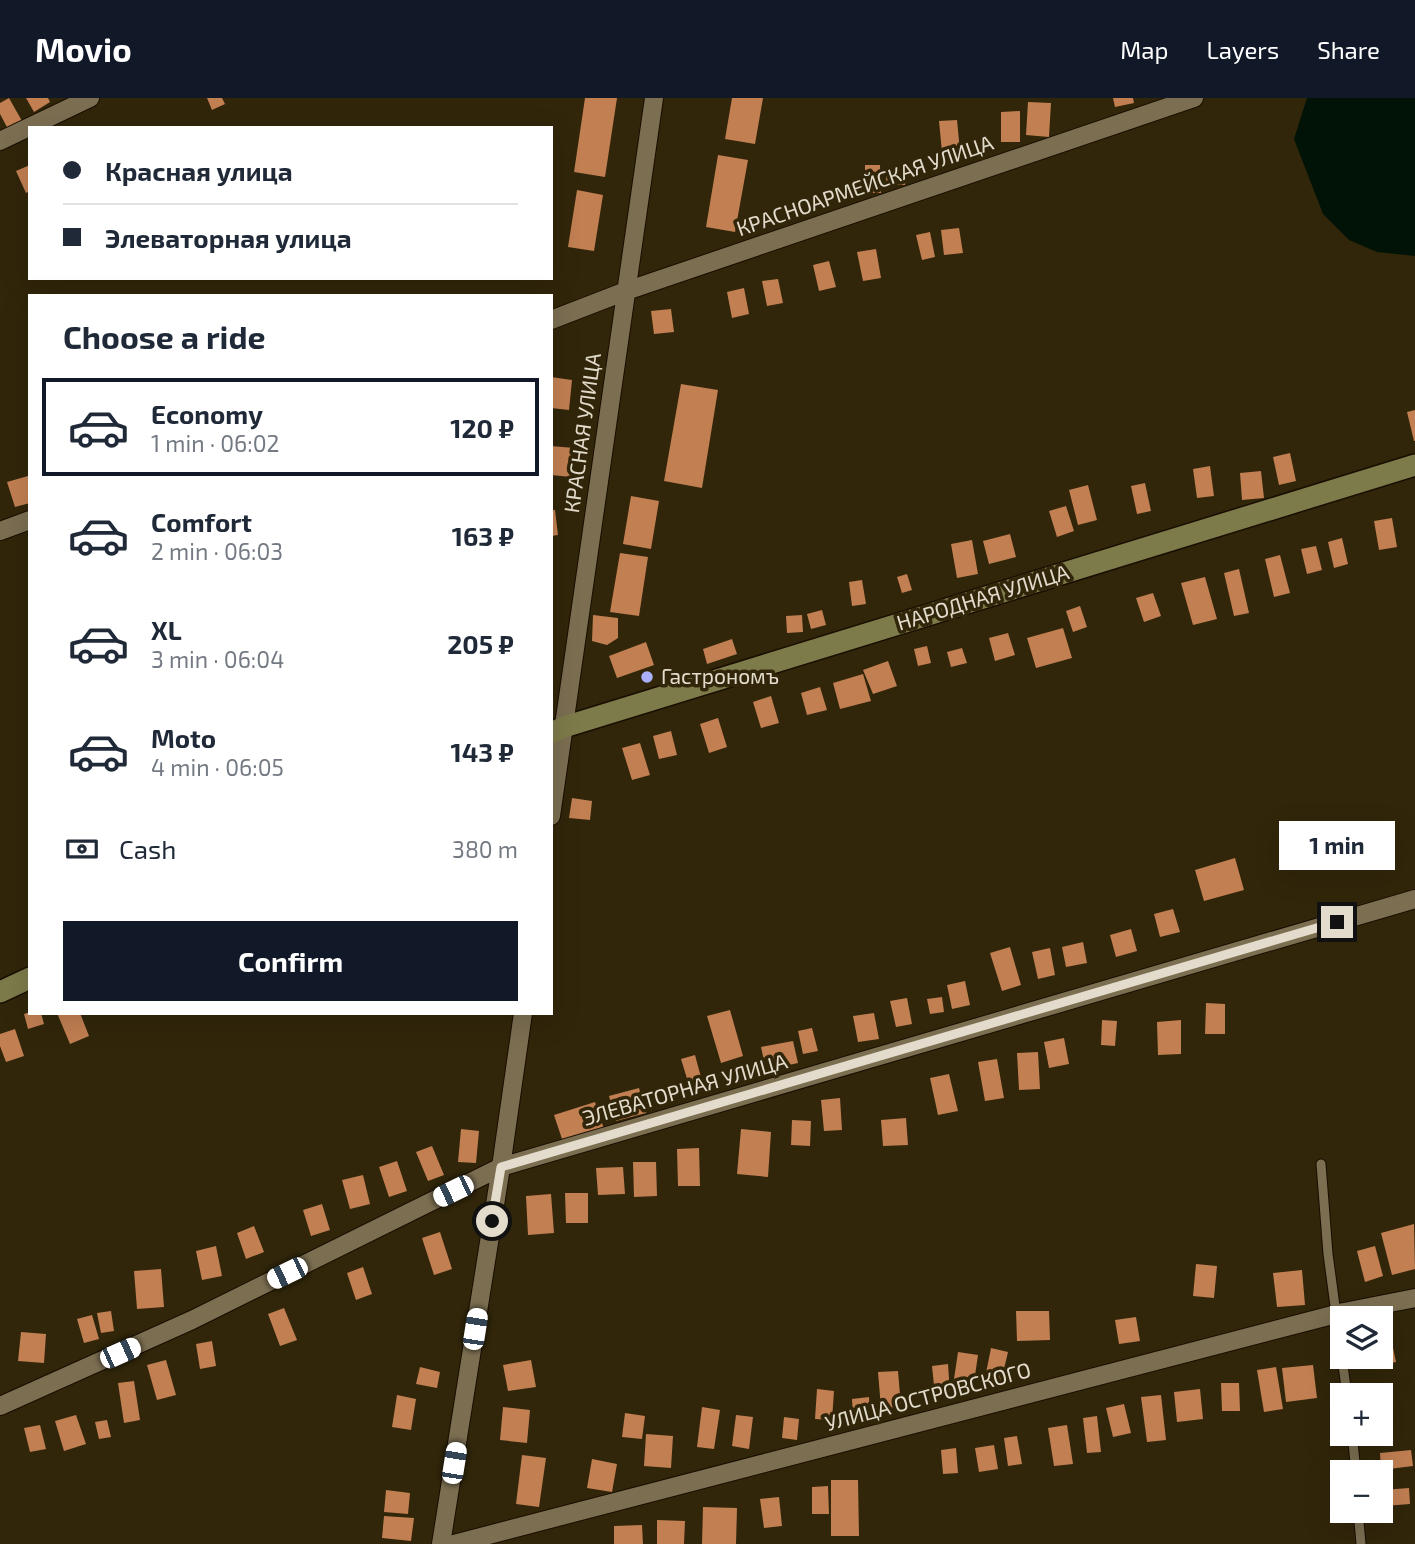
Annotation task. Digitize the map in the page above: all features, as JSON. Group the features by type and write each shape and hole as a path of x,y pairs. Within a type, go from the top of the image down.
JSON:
{"main road":[{"name":"НАРОДНАЯ УЛИЦА","path":"558,730 1415,465"},
{"path":"0,992 28,979"}],"street":[{"path":"31,126 90,98"},
{"name":"КРАСНАЯ УЛИЦА","path":"553,792 558,730 654,98"},
{"name":"КРАСНОАРМЕЙСКАЯ УЛИЦА","path":"553,319 626,291 1194,98"},
{"path":"0,141 28,128"},
{"path":"0,531 28,521"},
{"name":"ЭЛЕВАТОРНАЯ УЛИЦА","path":"0,1406 192,1320 501,1167 1415,899"},
{"path":"441,1544 523,1015"},
{"name":"УЛИЦА ОСТРОВСКОГО","path":"1376,1306 1415,1298"},
{"name":"УЛИЦА ОСТРОВСКОГО","path":"454,1544 1330,1316"}],"lane":[{"path":"1321,1164 1328,1254 1336,1306"},
{"path":"1359,1523 1361,1544"}],"shaded area":[{"path":"1307,98 1415,98 1415,256 1377,252 1349,240 1323,214 1294,139"}],"building":[{"path":"9,98 22,121 8,129 0,114 0,103"},
{"path":"26,98 48,98 50,102 34,112"},
{"path":"207,98 222,98 225,104 212,110"},
{"path":"585,98 617,98 605,177 574,172"},
{"path":"732,98 763,98 755,144 725,139"},
{"path":"1113,98 1133,98 1134,103 1115,107"},
{"path":"1028,102 1051,103 1049,137 1026,135"},
{"path":"1020,111 1020,142 1001,142 1001,112"},
{"path":"957,120 960,151 942,152 939,121"},
{"path":"718,155 748,160 735,232 706,227"},
{"path":"865,165 880,165 881,193 865,193"},
{"path":"28,166 28,192 26,193 16,171"},
{"path":"887,168 906,170 905,185 886,184"},
{"path":"577,190 603,195 594,251 568,247"},
{"path":"959,228 963,253 944,255 941,230"},
{"path":"930,232 935,257 922,260 916,235"},
{"path":"876,249 881,278 863,281 857,252"},
{"path":"829,261 836,287 819,291 813,265"},
{"path":"778,279 783,303 767,306 762,281"},
{"path":"744,288 749,314 732,318 727,292"},
{"path":"671,309 674,332 654,334 651,311"},
{"path":"553,377 572,380 569,410 553,408"},
{"path":"681,384 718,390 702,488 664,481"},
{"path":"1415,410 1415,441 1414,441 1407,412"},
{"path":"553,446 574,448 571,477 553,475"},
{"path":"1290,453 1296,481 1279,485 1273,457"},
{"path":"1210,466 1214,496 1197,498 1193,469"},
{"path":"1261,471 1264,498 1242,500 1240,473"},
{"path":"28,476 28,504 15,507 7,482"},
{"path":"1145,483 1151,511 1137,514 1131,486"},
{"path":"1088,485 1097,520 1078,525 1069,490"},
{"path":"631,496 659,501 651,549 623,544"},
{"path":"1066,506 1074,531 1057,537 1049,511"},
{"path":"553,510 555,510 558,535 553,536"},
{"path":"1392,518 1397,547 1379,550 1374,521"},
{"path":"1010,534 1016,557 989,564 983,541"},
{"path":"1342,538 1348,564 1334,568 1328,542"},
{"path":"972,540 978,574 957,578 951,544"},
{"path":"1316,546 1322,570 1307,574 1301,549"},
{"path":"620,553 648,557 639,616 610,612"},
{"path":"1280,555 1290,593 1274,597 1265,559"},
{"path":"1239,569 1249,613 1234,616 1224,573"},
{"path":"907,574 912,590 902,593 897,577"},
{"path":"1205,577 1217,619 1193,625 1181,583"},
{"path":"862,580 866,604 852,606 849,582"},
{"path":"1153,593 1161,616 1144,622 1136,598"},
{"path":"1080,606 1087,627 1073,632 1066,611"},
{"path":"822,610 826,625 811,629 807,614"},
{"path":"593,615 618,618 618,638 607,645 592,641"},
{"path":"802,615 803,632 787,633 786,616"},
{"path":"1063,628 1072,658 1036,668 1027,638"},
{"path":"1008,633 1015,655 995,661 989,638"},
{"path":"732,639 737,654 707,664 703,649"},
{"path":"646,642 654,665 617,678 609,656"},
{"path":"927,646 931,663 918,666 914,649"},
{"path":"962,648 967,663 951,667 947,652"},
{"path":"888,661 897,686 873,694 863,670"},
{"path":"863,674 871,701 840,709 833,683"},
{"path":"820,687 827,710 807,715 801,693"},
{"path":"771,696 779,723 761,728 753,702"},
{"path":"718,718 727,747 709,753 700,724"},
{"path":"671,731 677,755 659,759 653,736"},
{"path":"640,743 650,775 632,780 622,748"},
{"path":"572,798 592,801 590,820 569,818"},
{"path":"1235,858 1244,890 1204,901 1195,870"},
{"path":"1173,909 1180,932 1160,937 1154,914"},
{"path":"1131,929 1137,951 1116,957 1110,935"},
{"path":"1083,942 1087,963 1066,967 1062,947"},
{"path":"1010,947 1021,985 1002,991 990,953"},
{"path":"1050,948 1055,975 1038,979 1032,952"},
{"path":"965,981 970,1005 952,1009 947,985"},
{"path":"942,997 944,1012 930,1014 927,999"},
{"path":"907,998 912,1024 896,1027 890,1001"},
{"path":"1206,1003 1225,1004 1225,1034 1205,1034"},
{"path":"730,1010 743,1056 721,1063 707,1016"},
{"path":"874,1013 879,1039 858,1042 853,1016"},
{"path":"24,1014 42,1015 44,1024 28,1029"},
{"path":"58,1015 81,1015 89,1036 70,1044"},
{"path":"1102,1020 1117,1021 1115,1046 1101,1045"},
{"path":"1181,1020 1181,1054 1158,1055 1157,1022"},
{"path":"812,1028 818,1051 803,1054 798,1031"},
{"path":"15,1029 24,1056 6,1062 0,1046 0,1034"},
{"path":"1064,1038 1069,1064 1049,1068 1044,1042"},
{"path":"793,1041 798,1063 766,1070 761,1047"},
{"path":"1038,1052 1040,1089 1019,1090 1017,1053"},
{"path":"695,1055 702,1081 689,1085 681,1059"},
{"path":"997,1059 1004,1098 985,1101 978,1062"},
{"path":"949,1074 958,1111 938,1115 930,1078"},
{"path":"639,1088 646,1113 616,1121 609,1096"},
{"path":"840,1098 842,1130 824,1131 821,1100"},
{"path":"595,1102 604,1129 563,1142 554,1115"},
{"path":"906,1118 908,1145 883,1146 881,1120"},
{"path":"792,1120 811,1121 810,1146 791,1145"},
{"path":"461,1129 479,1131 476,1163 458,1162"},
{"path":"741,1129 771,1132 768,1177 737,1174"},
{"path":"432,1146 444,1175 428,1181 416,1152"},
{"path":"699,1148 700,1186 678,1186 677,1149"},
{"path":"397,1161 407,1191 389,1197 379,1167"},
{"path":"633,1162 656,1162 657,1196 634,1197"},
{"path":"623,1167 625,1194 598,1195 596,1168"},
{"path":"363,1175 370,1204 350,1209 342,1180"},
{"path":"565,1193 588,1193 588,1223 566,1223"},
{"path":"551,1194 554,1233 528,1235 526,1196"},
{"path":"322,1204 330,1230 311,1236 303,1210"},
{"path":"1414,1224 1415,1269 1392,1275 1381,1233"},
{"path":"254,1226 264,1252 246,1259 237,1233"},
{"path":"440,1232 452,1269 434,1275 422,1238"},
{"path":"216,1246 222,1276 202,1280 196,1251"},
{"path":"1375,1246 1383,1276 1365,1282 1357,1251"},
{"path":"1196,1264 1217,1266 1214,1298 1193,1296"},
{"path":"363,1267 372,1294 356,1300 347,1273"},
{"path":"161,1269 164,1307 137,1309 134,1271"},
{"path":"1302,1270 1305,1305 1277,1307 1273,1273"},
{"path":"284,1308 297,1340 280,1346 268,1314"},
{"path":"111,1311 114,1331 101,1333 97,1313"},
{"path":"1016,1311 1049,1311 1050,1340 1017,1341"},
{"path":"92,1315 99,1339 84,1343 77,1319"},
{"path":"1136,1317 1140,1341 1119,1344 1115,1320"},
{"path":"21,1332 46,1334 44,1363 18,1361"},
{"path":"212,1341 216,1366 200,1369 196,1344"},
{"path":"991,1348 1008,1352 1001,1382 985,1378"},
{"path":"958,1352 978,1355 973,1389 953,1386"},
{"path":"166,1360 176,1395 157,1400 147,1365"},
{"path":"531,1360 536,1387 508,1391 503,1365"},
{"path":"948,1364 950,1394 935,1395 932,1366"},
{"path":"1313,1365 1317,1398 1286,1402 1282,1368"},
{"path":"420,1367 440,1372 437,1388 416,1384"},
{"path":"1276,1367 1283,1409 1264,1412 1257,1370"},
{"path":"898,1371 901,1407 881,1408 878,1372"},
{"path":"134,1381 140,1420 124,1423 118,1383"},
{"path":"1221,1383 1239,1383 1240,1411 1222,1411"},
{"path":"817,1389 834,1391 832,1420 815,1419"},
{"path":"1200,1389 1203,1419 1177,1422 1174,1392"},
{"path":"397,1395 416,1399 411,1430 392,1427"},
{"path":"1161,1395 1166,1440 1147,1442 1141,1397"},
{"path":"869,1397 870,1416 853,1418 852,1399"},
{"path":"1124,1404 1131,1433 1113,1437 1106,1408"},
{"path":"503,1407 530,1410 527,1443 500,1440"},
{"path":"702,1407 720,1410 714,1449 697,1447"},
{"path":"625,1413 645,1416 642,1439 622,1437"},
{"path":"76,1415 86,1444 64,1451 55,1421"},
{"path":"736,1415 753,1417 749,1449 732,1446"},
{"path":"1097,1416 1101,1452 1087,1453 1083,1418"},
{"path":"784,1417 799,1419 797,1440 782,1438"},
{"path":"107,1420 111,1437 99,1439 95,1422"},
{"path":"40,1425 46,1449 30,1452 24,1428"},
{"path":"1067,1425 1073,1464 1054,1466 1048,1428"},
{"path":"646,1434 673,1436 671,1468 644,1466"},
{"path":"1017,1436 1022,1464 1008,1466 1004,1438"},
{"path":"994,1445 998,1469 979,1472 975,1448"},
{"path":"956,1448 958,1473 943,1474 941,1450"},
{"path":"1411,1450 1413,1466 1393,1468 1393,1460 1380,1460 1380,1453"},
{"path":"522,1455 546,1458 539,1507 516,1504"},
{"path":"592,1459 617,1464 612,1492 587,1488"},
{"path":"831,1480 858,1480 859,1536 831,1536"},
{"path":"828,1486 829,1514 812,1514 812,1487"},
{"path":"1409,1488 1410,1504 1393,1505 1393,1489"},
{"path":"386,1490 410,1493 408,1514 384,1512"},
{"path":"779,1497 782,1526 764,1528 760,1499"},
{"path":"703,1507 737,1508 736,1544 702,1544"},
{"path":"384,1516 414,1518 411,1541 382,1538"},
{"path":"657,1520 685,1521 684,1544 657,1544"},
{"path":"642,1525 643,1544 614,1544 614,1526"}],"place":[{"name":"Гастрономъ","path":"647,677"}],"route":[{"path":"492,1221 501,1167 1337,922"}]}
